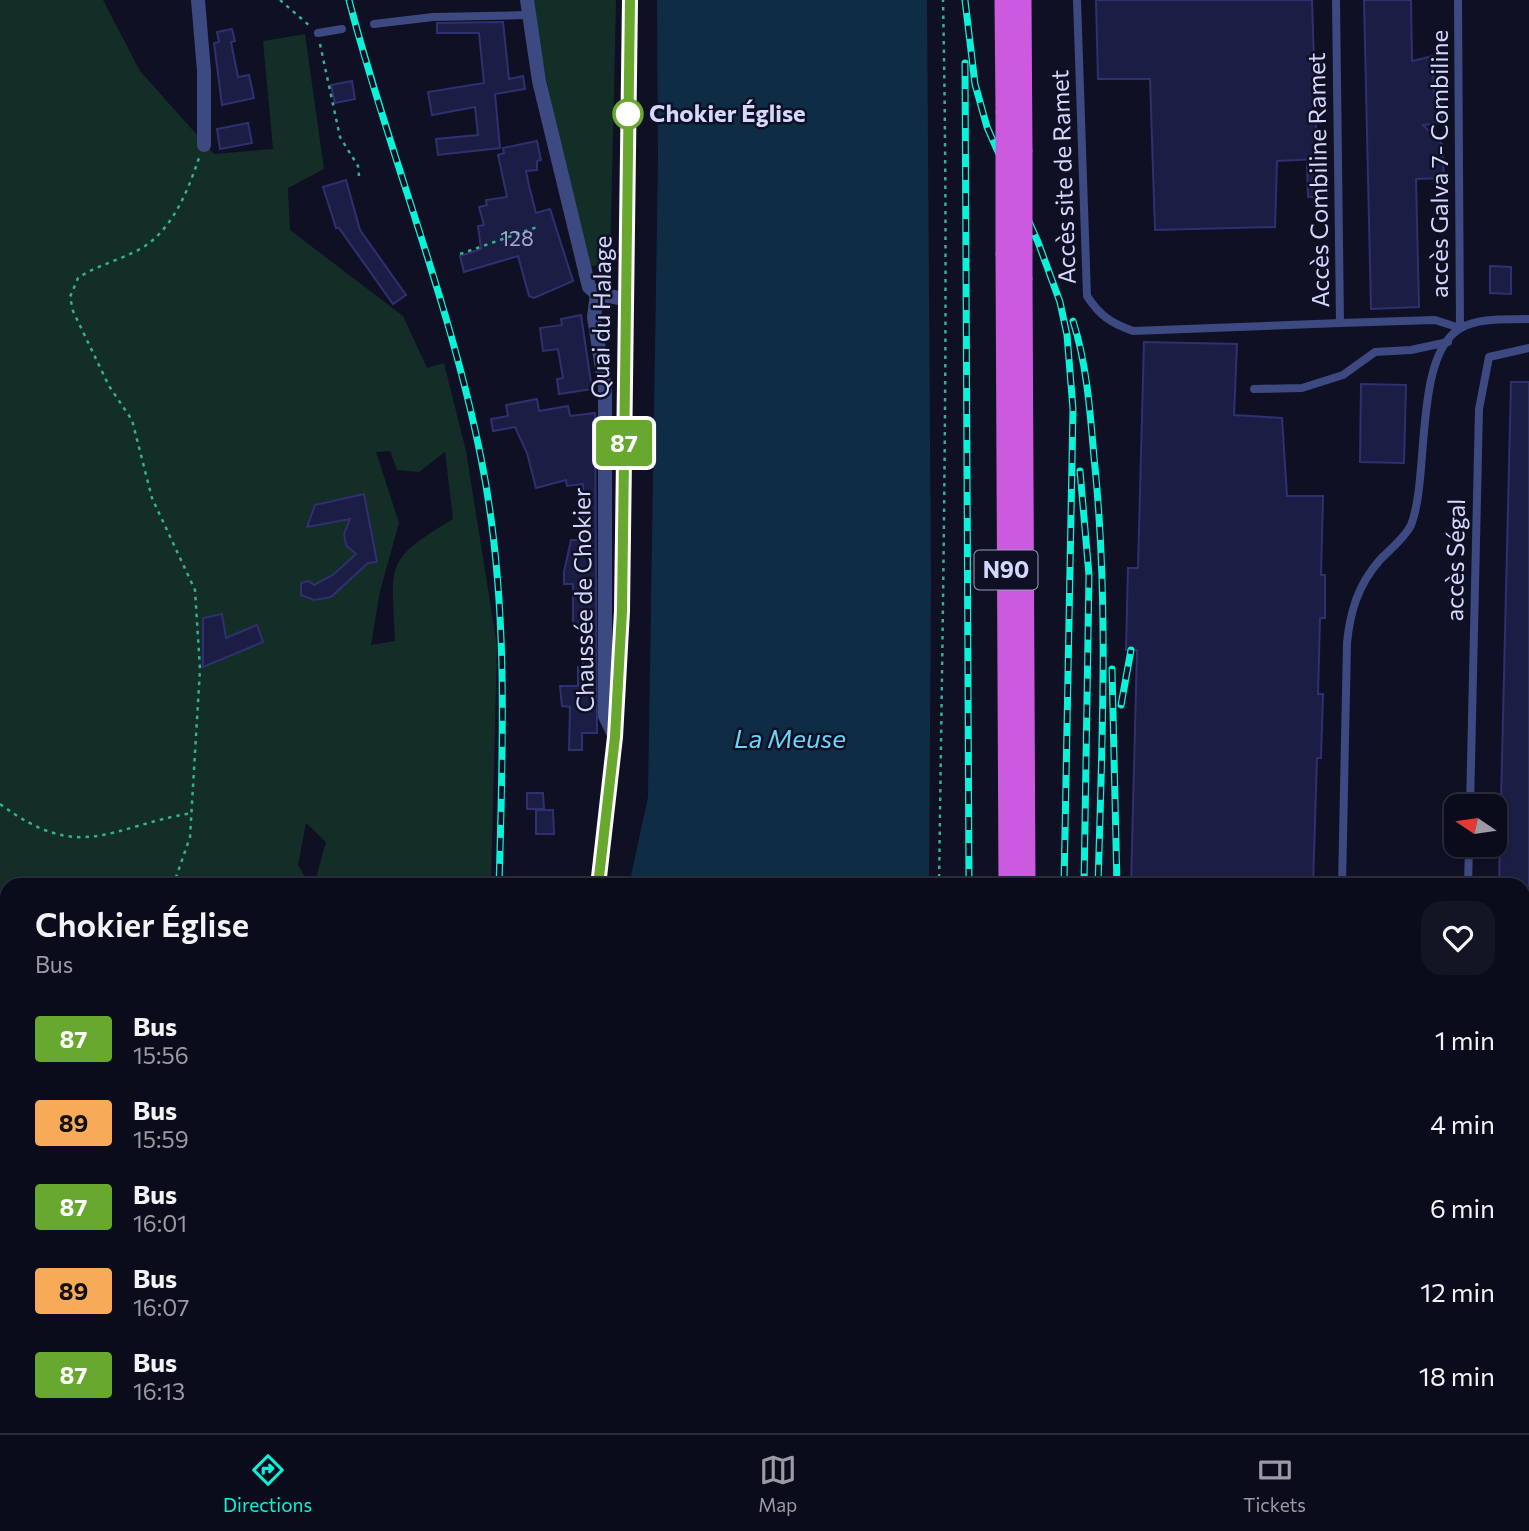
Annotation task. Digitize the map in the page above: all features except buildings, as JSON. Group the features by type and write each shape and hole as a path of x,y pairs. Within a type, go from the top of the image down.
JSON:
{"highway":[{"name":"N90","path":"1004,0 1008,878"},
{"name":"N90","path":"1022,0 1026,878"}],"main road":[{"name":"Quai du Halage","path":"599,878 615,737 622,611 630,0"}],"street":[{"path":"198,0 204,71 204,145"},
{"name":"Chaussée de Chokier","path":"527,0 539,81 589,287 597,293 594,317 605,388 605,716 615,737"},
{"path":"597,293 625,299"}],"lane":[{"name":"Accès site de Ramet","path":"1077,0 1087,296 1099,314 1112,324 1133,331 1340,323"},
{"name":"Accès Combiline Ramet","path":"1336,0 1340,323 1435,320 1460,328"},
{"name":"accès Galva 7- Combiline","path":"1458,0 1460,328"},
{"path":"374,24 433,17 528,15"},
{"path":"318,33 342,29"},
{"path":"1342,878 1347,643 1351,608 1377,564 1410,527 1422,469 1424,416 1430,386 1448,342 1460,328 1490,320 1529,318"},
{"path":"1254,389 1302,388 1343,375 1375,352 1410,350 1448,342"},
{"name":"accès Ségal","path":"1470,794 1479,409 1489,357 1529,348"},
{"path":"1468,878 1469,858"}],"path":[{"path":"279,0 318,33 340,137 358,166 359,176"},
{"path":"939,878 943,763 946,169 943,0"},
{"path":"176,878 190,837 200,669 195,590 152,498 132,421 109,386 82,331 70,297 78,278 144,247 164,229 190,183 204,145"},
{"path":"460,254 540,226"},
{"path":"0,804 36,828 68,837 126,831 191,813"}],"green space":[{"path":"0,0 103,0 140,71 214,154 273,149 263,41 305,34 324,169 288,188 290,230 403,316 427,368 444,363 466,451 497,646 491,878 316,878 326,842 306,823 298,865 306,878 0,878","holes":["390,451 397,470 419,472 445,452 453,519 403,555 394,579 395,641 371,645 380,591 399,523 376,452"]},
{"path":"530,0 616,0 610,264 591,266 559,141"}],"water":[{"name":"La Meuse","path":"657,0 927,0 931,583 929,878 631,878 648,797 658,160"}],"railway":[{"path":"349,0 453,342 481,458 490,511 500,617 502,778 499,878"},
{"path":"965,0 975,84 987,127 1038,242 1060,302 1067,335 1073,409 1064,878"},
{"path":"965,63 969,878"},
{"path":"1073,321 1085,371 1102,564 1103,671 1098,878"},
{"path":"1080,471 1089,575 1084,878"},
{"path":"1121,705 1131,650"},
{"path":"1112,669 1117,878"}],"bus line":[{"name":"87","path":"599,878 615,737 622,611 630,0"}],"place":[{"name":"Chokier Église","path":"628,114"}]}
